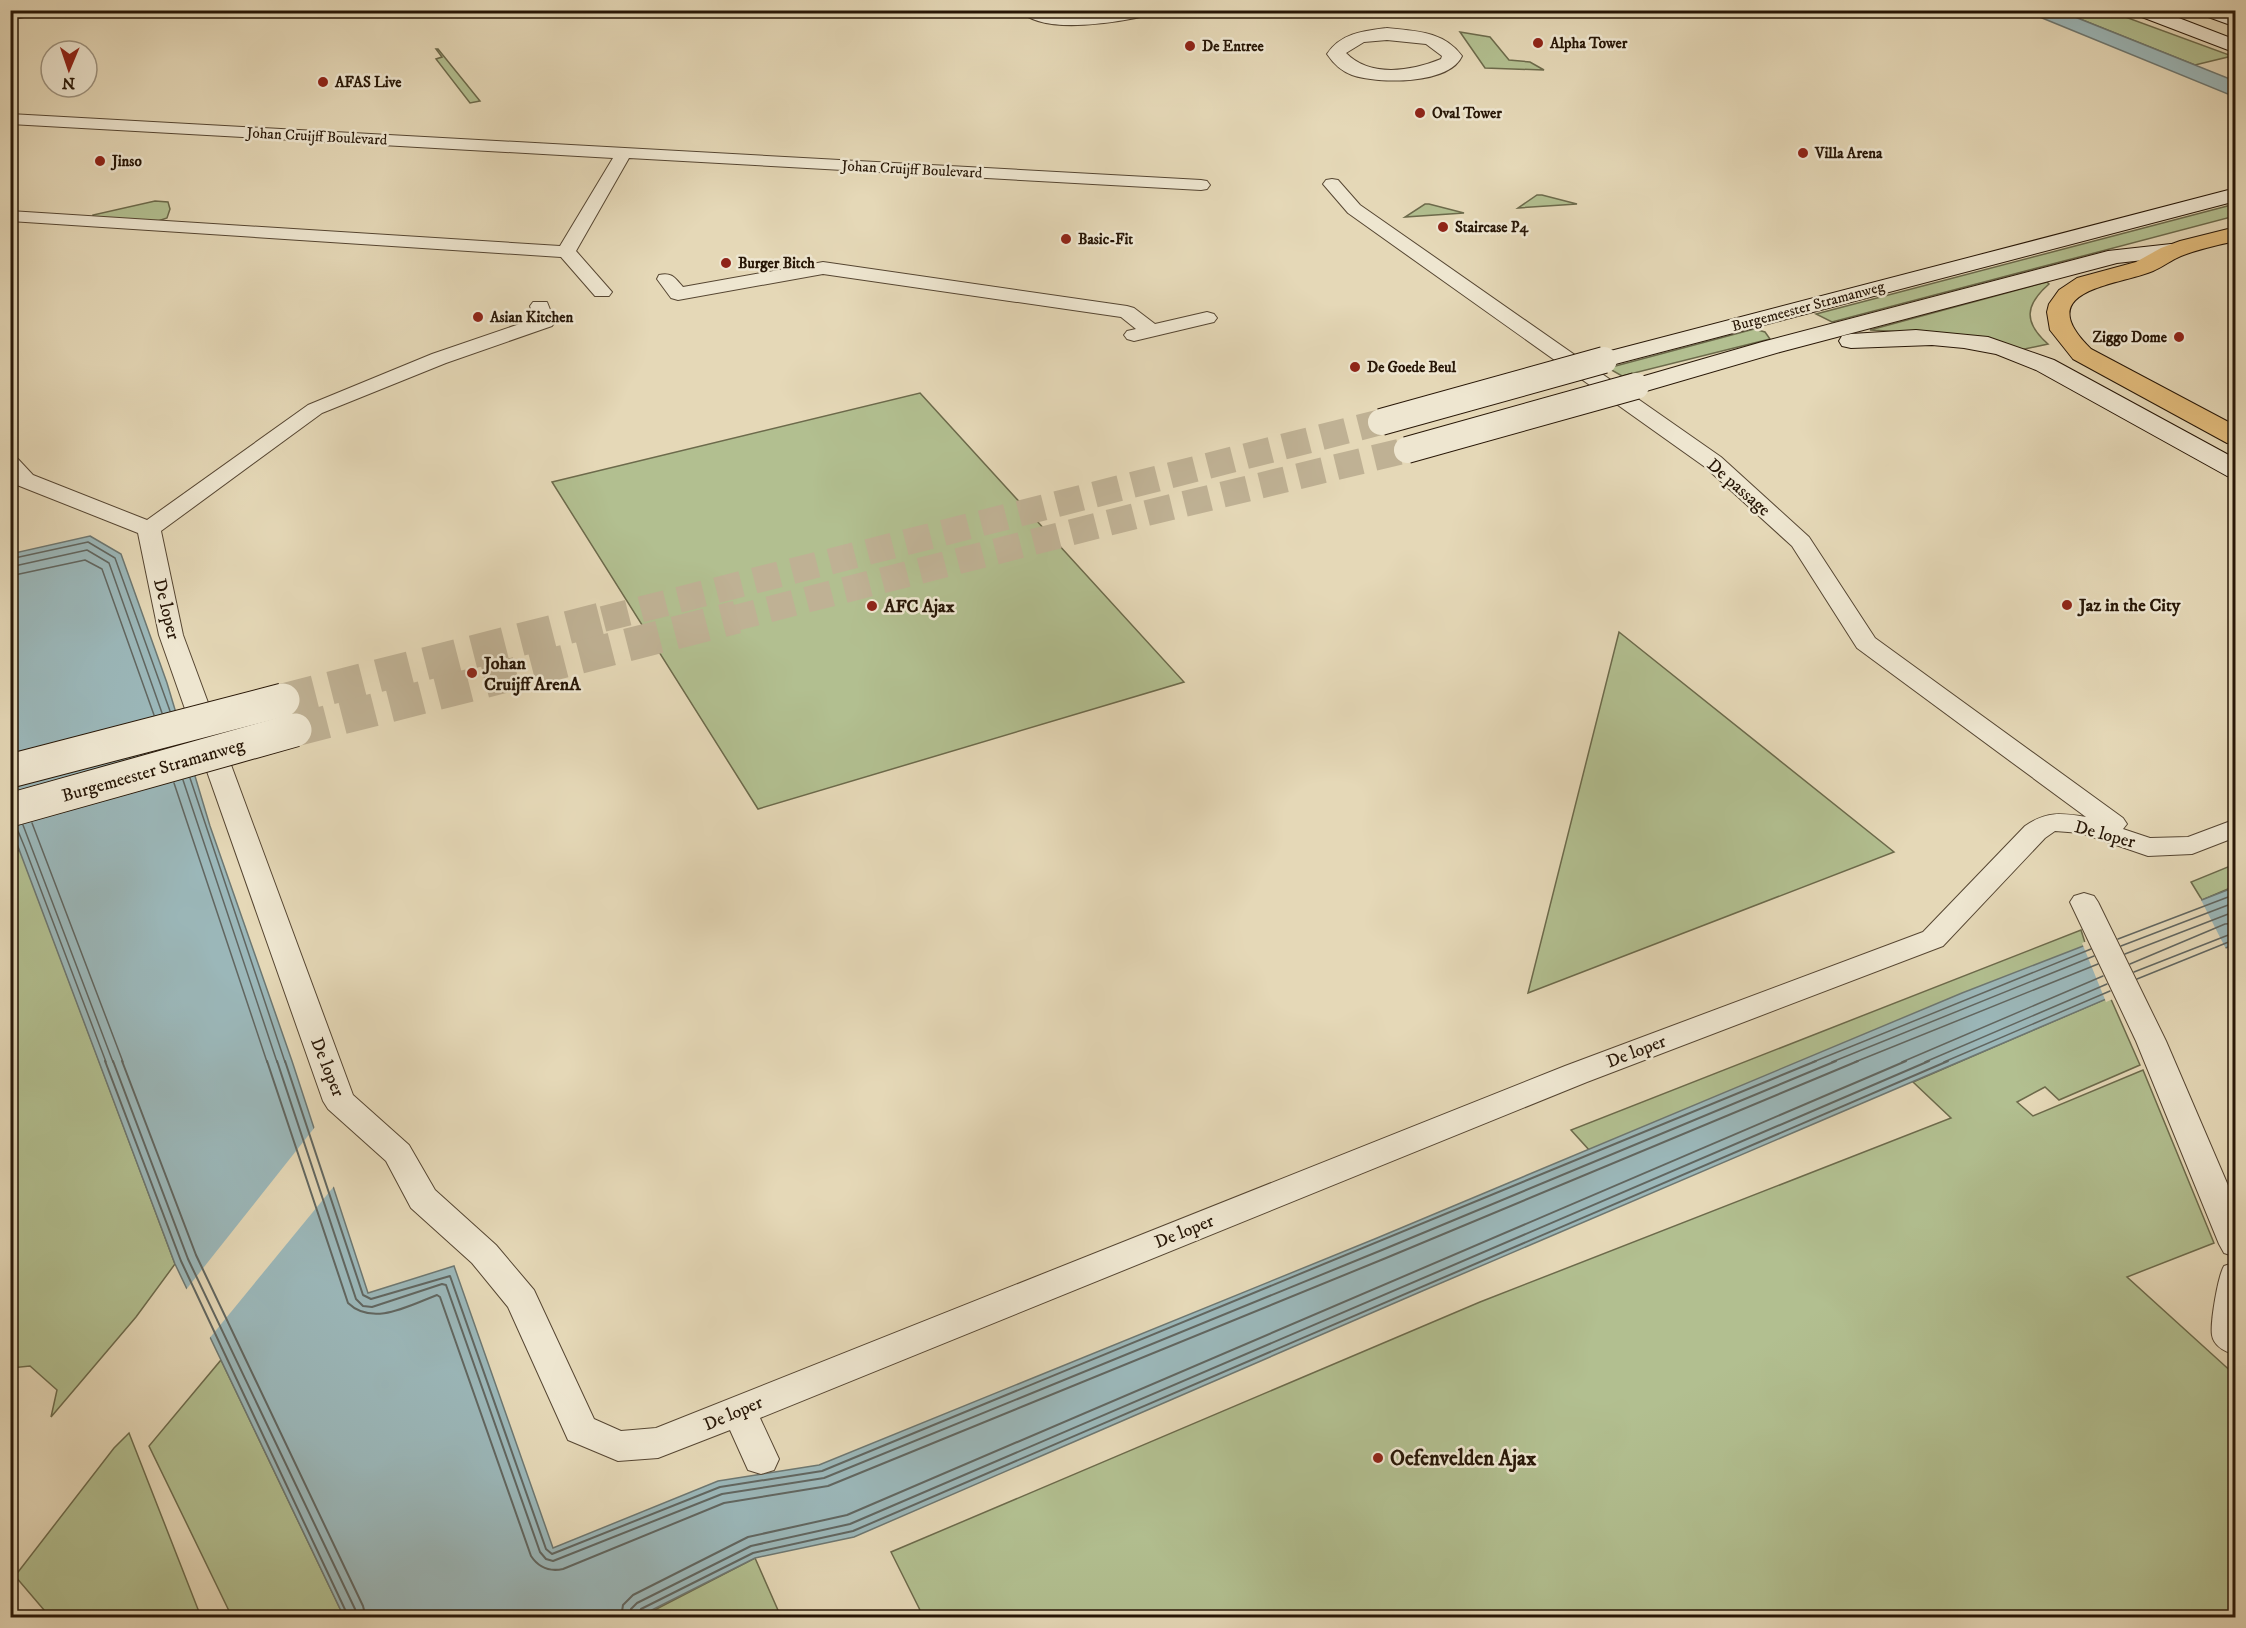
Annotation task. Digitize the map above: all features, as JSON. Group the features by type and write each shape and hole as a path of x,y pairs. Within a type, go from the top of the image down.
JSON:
{"main road":[{"path":"10,14 38,10"},
{"path":"1033,13 1083,20 1148,10"},
{"path":"2140,10 2235,47"},
{"path":"2206,10 2235,22"},
{"path":"1033,13 1037,22 1056,35 1070,39 1073,25 1083,20"},
{"path":"1384,26 1408,36 1441,45 1452,56 1449,63 1432,71 1397,75 1356,69 1342,62 1336,54 1342,44 1384,26"},
{"name":"Burgemeester Stramanweg","path":"1381,423 1604,360 2235,194"},
{"name":"Burgemeester Stramanweg","path":"1407,450 1782,344 2116,256 2171,251 2235,234"},
{"name":"Burgemeester Stramanweg","path":"2171,251 2146,266 2078,287 2066,298 2058,310 2058,322 2067,340 2082,354 2235,437"},
{"name":"Burgemeester Stramanweg","path":"1740,357 1788,357 1848,341 1878,338 1921,338 1981,343 2045,365 2235,470"},
{"path":"2176,406 2216,444 2235,455"},
{"name":"Burgemeester Stramanweg","path":"10,771 284,700"},
{"name":"Burgemeester Stramanweg","path":"10,810 295,730"}],"street":[{"name":"Johan Cruijff Boulevard","path":"10,119 1201,185"},
{"path":"566,252 624,153"},
{"name":"De passage","path":"1332,184 1354,209 1713,462 1802,542 1866,643 2113,824"},
{"path":"10,216 566,252 602,292"},
{"path":"666,279 678,294 823,268 1127,312 1142,334 1207,318"},
{"path":"10,464 25,480 148,529 315,409 340,402 405,372 471,347 545,322 540,306"},
{"name":"De loper","path":"148,529 171,635 339,1101 398,1153 423,1199 484,1254 522,1300 581,1429 618,1446 658,1443 1576,1074 1933,939 2035,832 2049,822 2084,825 2148,847 2192,845 2235,827"},
{"path":"2089,910 2151,1041 2235,1244"},
{"path":"2235,1275 2229,1335 2235,1341"},
{"path":"739,1410 760,1459"}],"green space":[{"path":"2060,11 2109,11 2232,56 2195,65"},
{"path":"1460,32 1490,37 1509,60 1530,62 1544,70 1485,68"},
{"path":"436,49 480,101 470,103 436,59 442,57"},
{"path":"1537,195 1542,195 1577,204 1518,208"},
{"path":"155,201 168,202 170,209 167,218 155,222 94,219 93,215"},
{"path":"1425,204 1429,204 1464,213 1405,217"},
{"path":"2235,204 2235,216 1832,322 1816,314"},
{"path":"2047,282 2049,284 2035,299 2030,314 2034,328 2048,344 2020,350 1904,332 1870,330"},
{"path":"1754,329 1765,332 1770,339 1622,376 1608,368"},
{"name":"AFC Ajax","path":"920,393 1184,682 758,809 552,482"},
{"path":"1619,632 1894,852 1528,993"},
{"path":"20,850 175,1264 136,1317 51,1417 57,1390 30,1366 11,1368 10,854"},
{"path":"2235,864 2235,886 2202,900 2191,882"},
{"path":"2081,930 2087,949 1591,1152 1571,1130"},
{"path":"2110,997 2140,1065 2059,1100 2045,1087 2017,1102 2033,1116 2143,1070 2214,1243 2127,1277 2235,1375 2235,1617 924,1618 891,1552 1480,1302 1951,1118 1913,1082"},
{"path":"221,1360 344,1617 232,1617 149,1446"},
{"path":"129,1433 201,1617 50,1617 15,1576 114,1448"},
{"path":"755,1558 781,1617 639,1618"}],"water":[{"path":"2025,11 2060,11 2235,81 2235,97"},
{"path":"90,536 121,554 167,683 210,826 292,1061 368,1293 454,1266 553,1548 718,1481 819,1465 1377,1238 1962,993 2235,887 2235,944 1420,1292 854,1537 755,1558 638,1617 344,1617 175,1264 11,828 10,554"}],"pier":[{"path":"2200,898 2227,951 2106,1002 2082,943"},
{"path":"315,1127 335,1185 208,1340 185,1291"}],"tunnel":[{"path":"603,619 1381,422"},
{"path":"731,619 1147,513 1407,450"},
{"path":"283,700 609,617"},
{"path":"295,730 737,617"}],"place":[{"name":"Alpha Tower","path":"1538,43"},
{"name":"De Entree","path":"1190,46"},
{"name":"AFAS Live","path":"323,82"},
{"name":"Oval Tower","path":"1420,113"},
{"name":"Villa Arena","path":"1803,153"},
{"name":"Jinso","path":"100,161"},
{"name":"Staircase P4","path":"1443,227"},
{"name":"Basic-Fit","path":"1066,239"},
{"name":"Burger Bitch","path":"726,263"},
{"name":"Asian Kitchen","path":"478,317"},
{"name":"Ziggo Dome","path":"2179,337"},
{"name":"De Goede Beul","path":"1355,367"},
{"name":"Jaz in the City","path":"2067,605"},
{"name":"AFC Ajax","path":"872,606"},
{"name":"Johan Cruijff ArenA","path":"472,673"},
{"name":"Oefenvelden Ajax","path":"1378,1458"}]}
